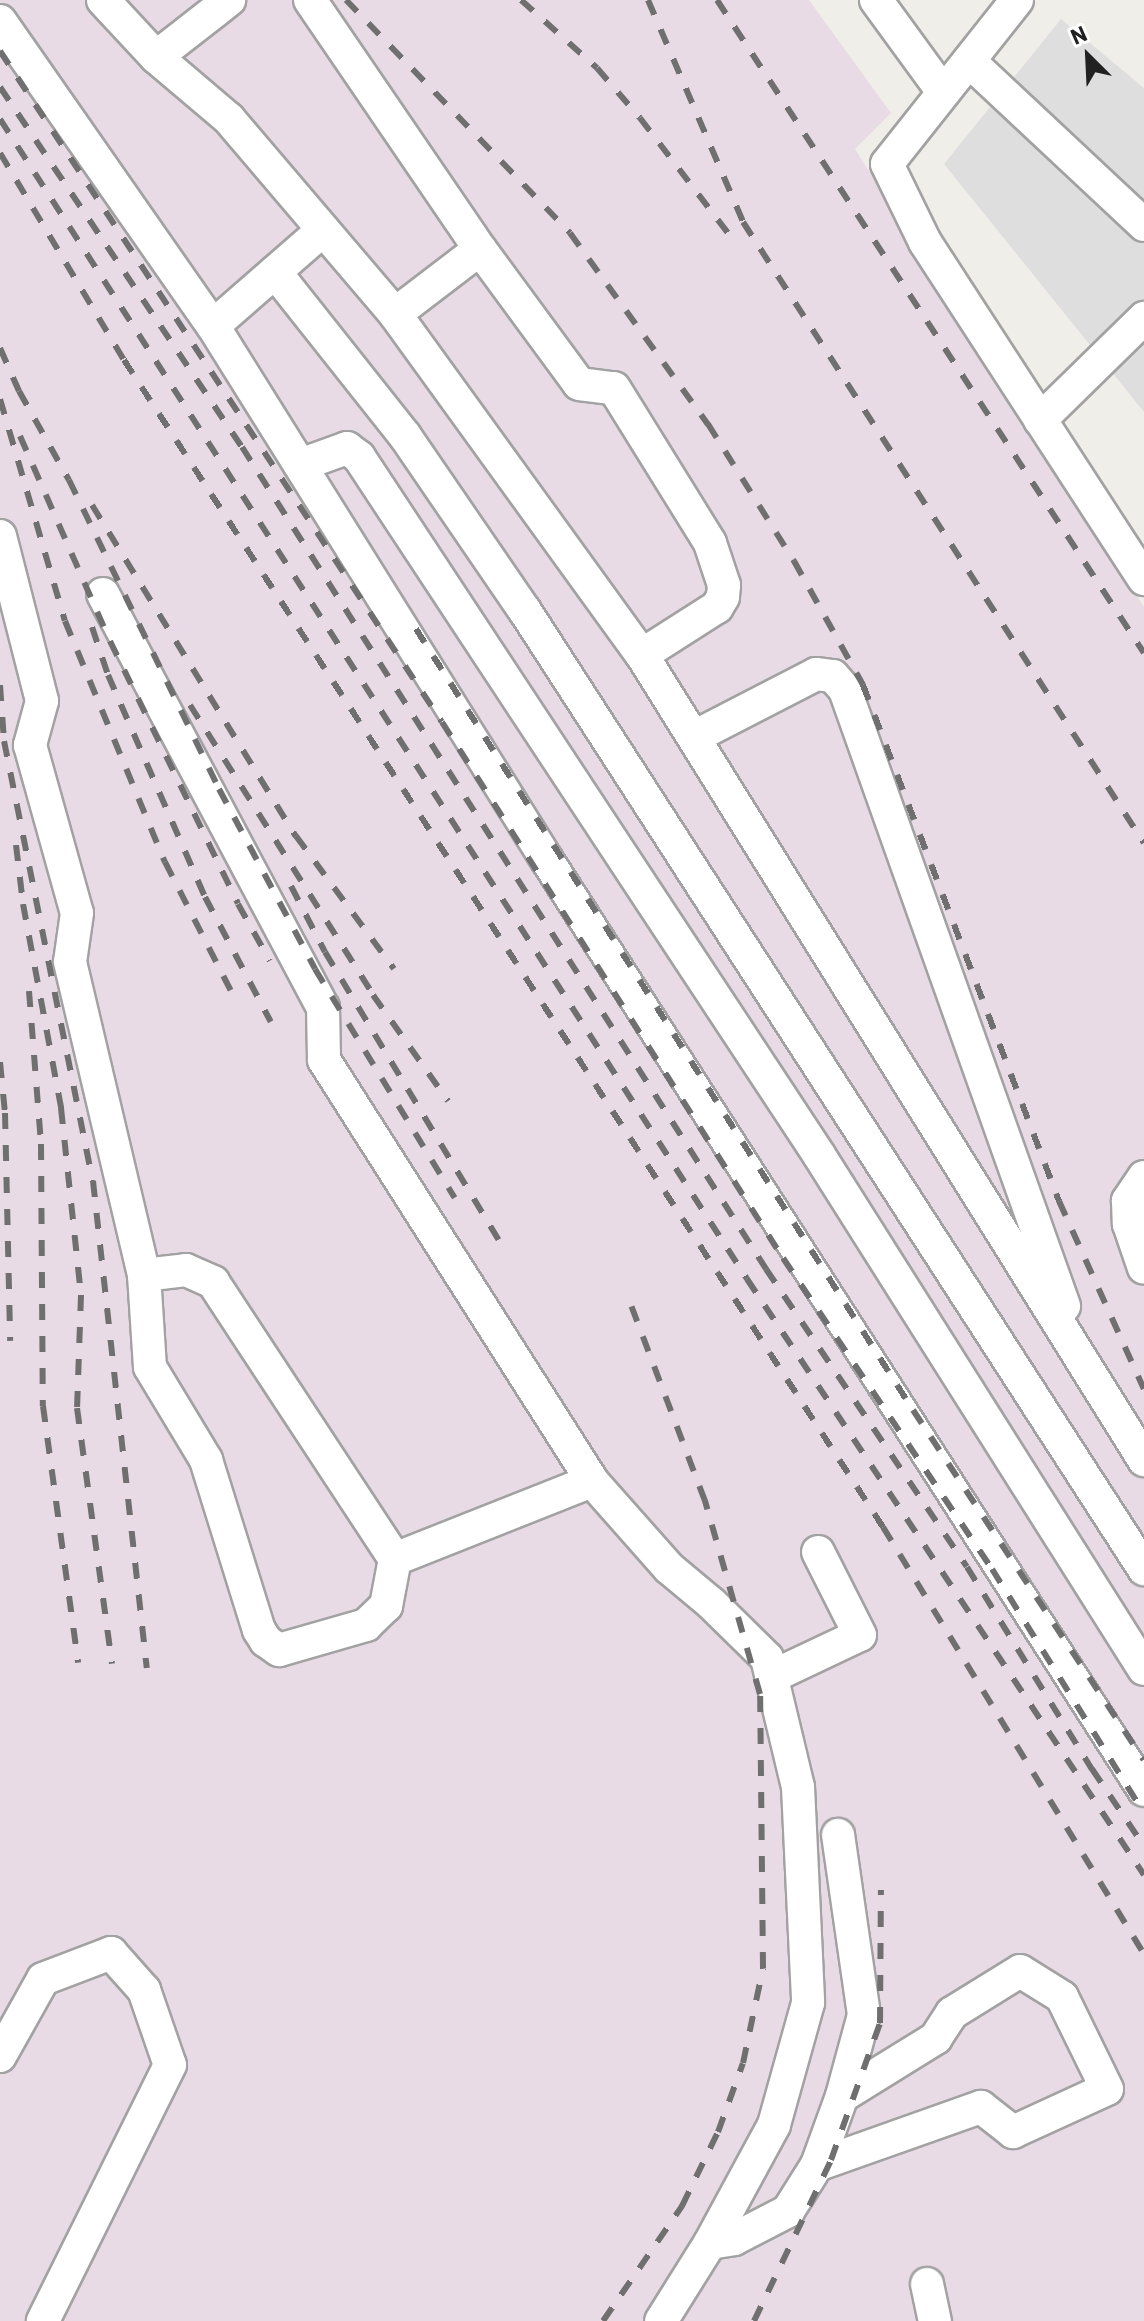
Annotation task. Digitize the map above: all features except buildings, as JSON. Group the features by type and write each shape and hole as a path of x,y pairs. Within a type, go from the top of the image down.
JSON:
{"lane":[{"path":"103,0 156,57 229,119 395,314 642,655 1144,1460"},
{"path":"156,57 229,0"},
{"path":"310,0 480,249 579,384 614,388 710,543 722,576 723,597 717,607 642,655"},
{"path":"876,0 943,92"},
{"path":"1017,0 887,164 925,242 1144,579"},
{"path":"0,21 213,326 547,860 1144,1790"},
{"path":"969,61 1144,225"},
{"path":"213,326 323,230"},
{"path":"395,314 480,249"},
{"path":"275,272 405,436 525,611 1144,1569"},
{"path":"1040,420 1144,318"},
{"path":"300,465 347,448 359,457 819,1155 1144,1669"},
{"path":"0,536 42,701 30,745 77,913 70,962 144,1275 150,1367 206,1460 259,1630 266,1641 279,1650 366,1625 386,1606 395,1559 213,1282 186,1270 144,1275"},
{"path":"103,594 323,1007 324,1060 592,1481 669,1568 711,1603 767,1658 798,1787 808,2003 774,2125 710,2243 661,2321"},
{"path":"694,737 816,674 833,676 845,690 1085,1365"},
{"path":"1144,1177 1128,1201 1129,1224 1144,1268"},
{"path":"395,1559 592,1481"},
{"path":"771,1677 860,1635 818,1552"},
{"path":"710,2243 734,2239 788,2211 817,2165 842,2096 864,2015 838,1835"},
{"path":"0,2056 43,1979 111,1953 144,1990 170,2065 43,2321"},
{"path":"817,2165 981,2107 1013,2132 1107,2089 1062,1997 1020,1971 952,2013 936,2038 842,2096"},
{"path":"927,2284 935,2321"}],"shaded area":[{"path":"0,0 809,0 891,113 855,149 1144,607 1144,2321 0,2321"},
{"path":"1061,19 1144,88 1144,412 944,164"}],"railway":[{"path":"346,0 570,233 708,424 794,561 863,685 1059,1201 1144,1389"},
{"path":"521,0 597,68 640,118 731,237"},
{"path":"648,0 743,222 1144,843"},
{"path":"717,0 1144,653"},
{"path":"0,51 442,722 783,1258 992,1569 1144,1813"},
{"path":"0,87 242,447 766,1269 967,1567 1092,1769 1144,1846"},
{"path":"0,119 747,1279 1144,1875"},
{"path":"0,153 124,360 883,1527 1144,1954"},
{"path":"0,348 19,391 69,480 219,789 315,969 455,1198"},
{"path":"0,399 65,621 165,862 232,993"},
{"path":"20,436 110,641 238,904 270,961"},
{"path":"92,505 296,836 394,969"},
{"path":"92,627 108,675 205,897 271,1022"},
{"path":"416,629 913,1410 1144,1760"},
{"path":"0,685 4,741 93,1181 147,1668"},
{"path":"190,705 373,995 448,1101"},
{"path":"16,845 23,904 61,1108 81,1295 77,1408 112,1664"},
{"path":"291,886 325,952 499,1240"},
{"path":"29,991 41,1144 43,1406 78,1663"},
{"path":"0,1062 5,1113 10,1341"},
{"path":"603,2321 682,2206 718,2132 743,2063 763,1968 760,1694 705,1501 631,1305"},
{"path":"754,2321 831,2160 880,2023 881,1890"}]}
